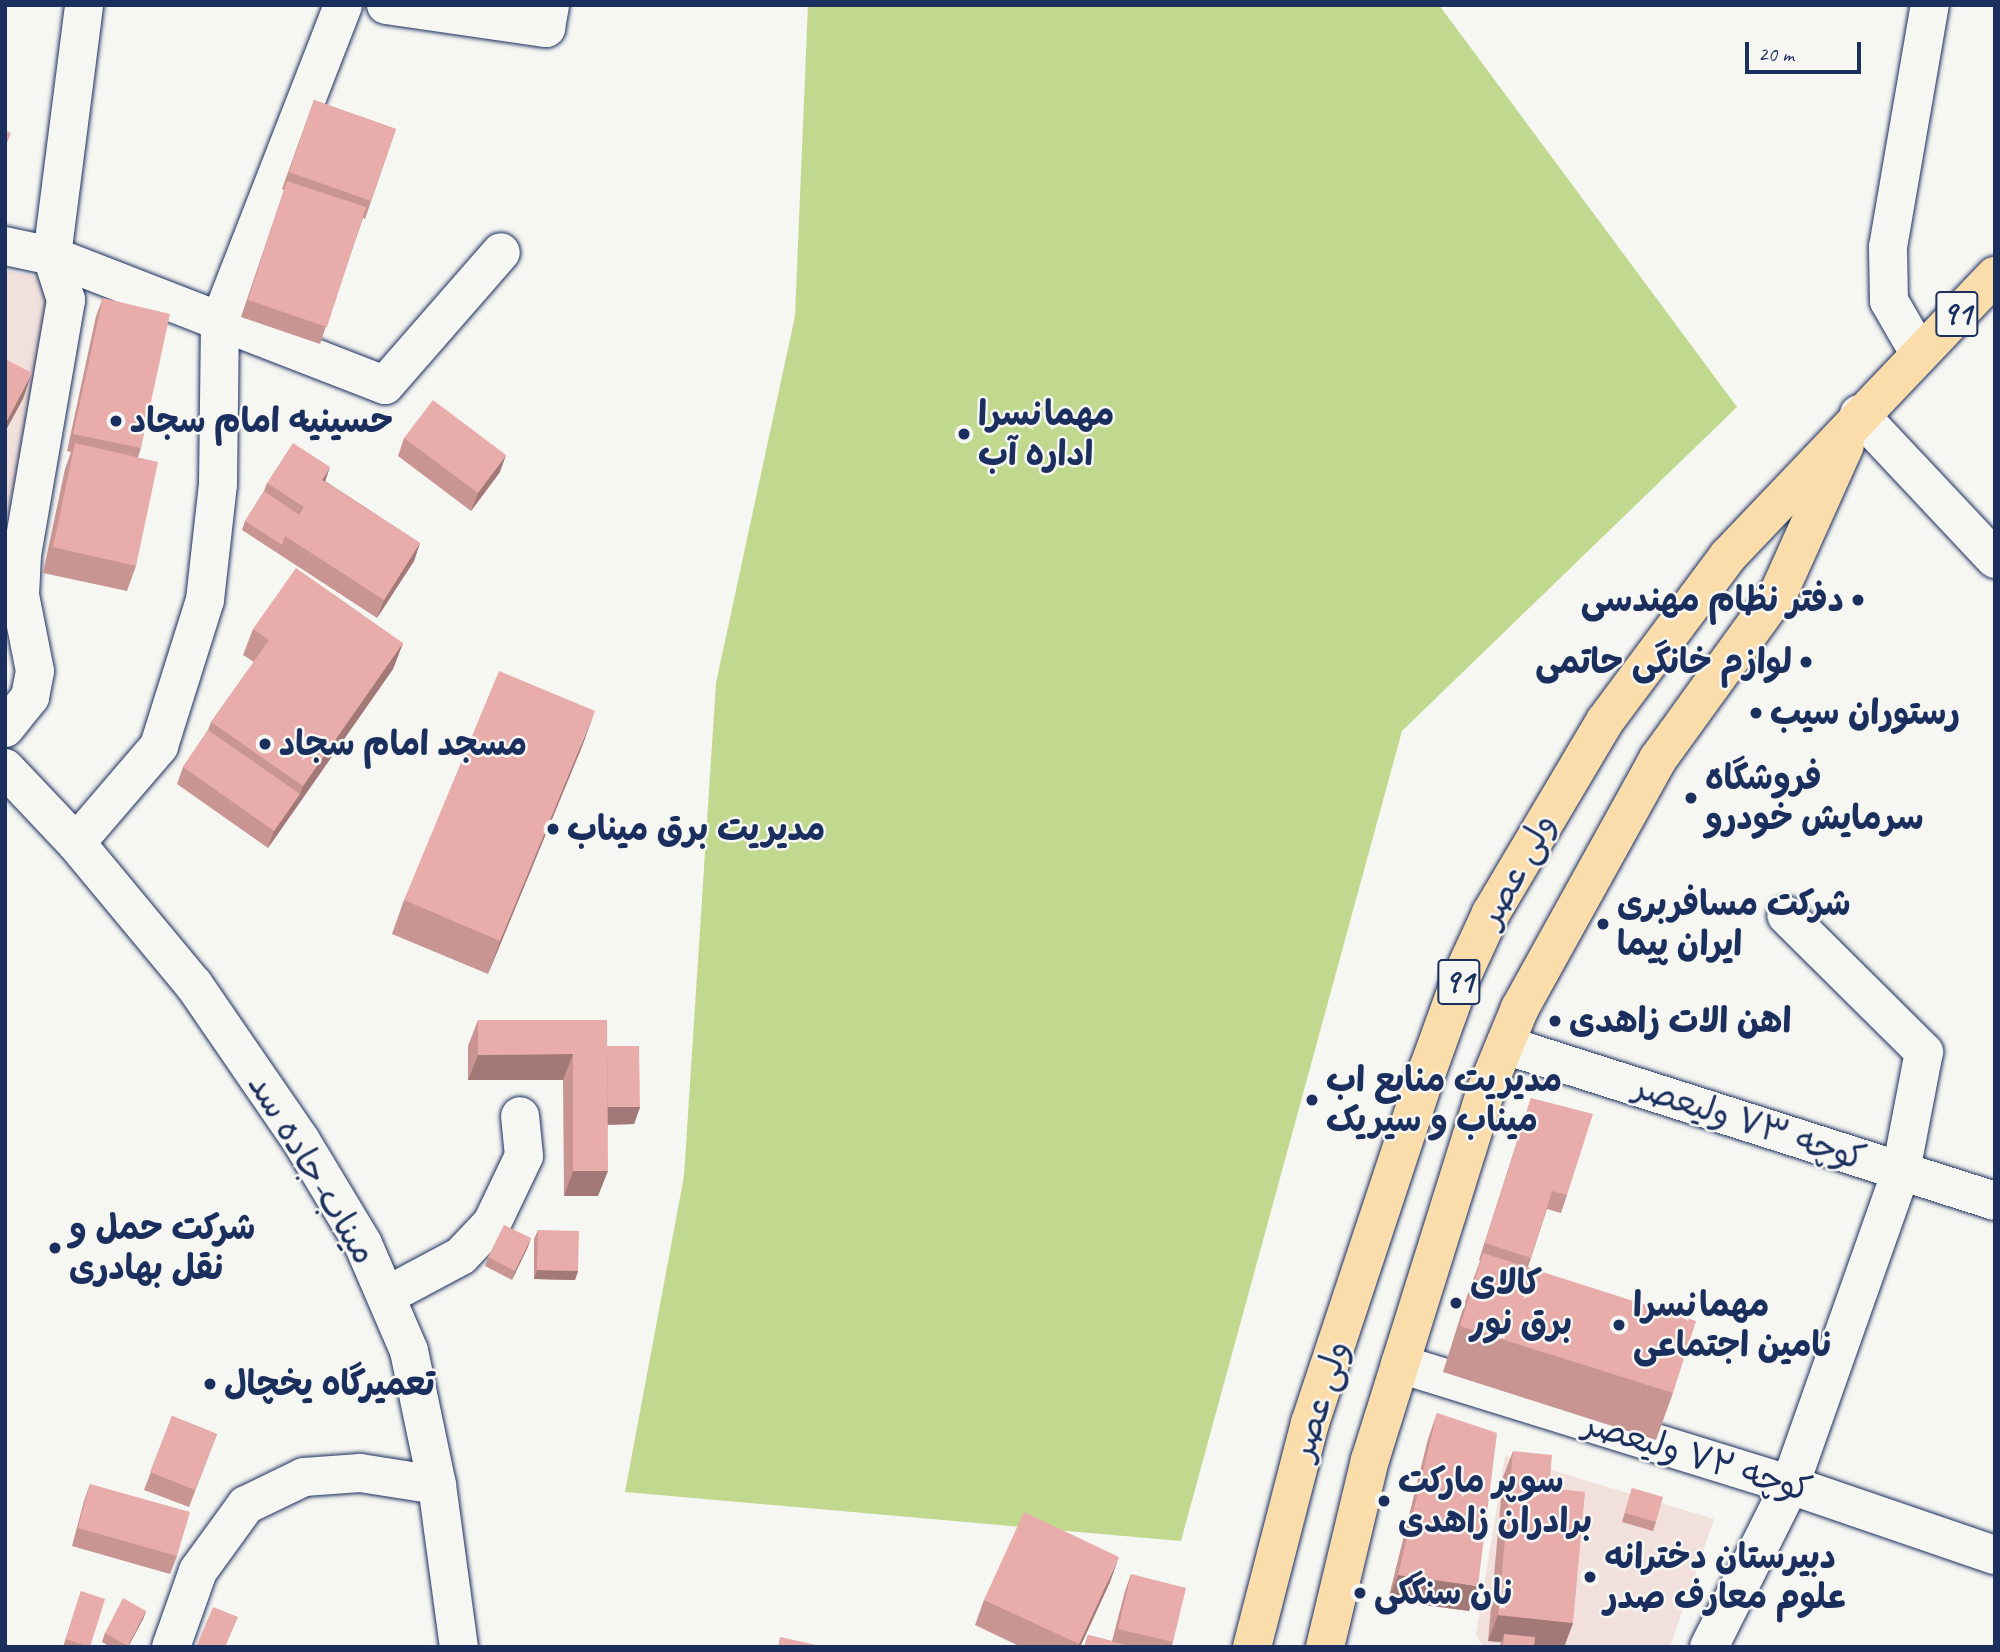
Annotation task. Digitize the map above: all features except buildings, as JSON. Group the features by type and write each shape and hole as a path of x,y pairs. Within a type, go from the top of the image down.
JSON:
{"main road":[{"name":"91","path":"1919,353 1995,276"},
{"name":"ولی عصر","path":"1252,1647 1310,1423 1433,1056 1461,978 1491,913 1605,721 1728,556 1919,353"},
{"name":"ولی عصر","path":"1325,1647 1370,1460 1505,1045 1552,945 1658,760 1779,592 1859,414"}],"street":[{"path":"5,728 30,697 35,671 20,596 22,555 66,300 52,256 84,5"},
{"path":"76,843 159,746 205,600 218,484 220,321 343,5"},
{"path":"386,5 546,28 550,5"},
{"path":"1919,353 1889,301 1888,247 1930,5"},
{"path":"5,246 52,256 386,385 501,252"},
{"path":"1859,414 1995,559"},
{"name":"میناب-جاده سد","path":"5,768 76,843 194,985 293,1128 363,1244 410,1351 437,1485 459,1647"},
{"path":"1709,1647 1790,1485 1901,1171 1924,1052 1786,915"},
{"name":"کوچه ۷۳ ولیعصر","path":"1505,1045 1995,1201"},
{"path":"386,1296 461,1256 492,1223 524,1156 520,1116"},
{"name":"کوچه ۷۲ ولیعصر","path":"1400,1364 1790,1485 1995,1555"},
{"path":"171,1647 198,1571 246,1505 304,1477 360,1473 437,1485"}],"shaded area":[{"path":"5,270 55,281 6,529 5,529"},
{"name":"دبیرستان دخترانه علوم معارف صدر","path":"1505,1456 1714,1519 1670,1647 1484,1647 1476,1635"}],"green space":[{"path":"808,5 1439,5 1737,407 1402,731 1181,1541 625,1492 684,1176 716,683 795,316"}],"place":[{"name":"حسینیه امام سجاد","path":"116,421"},
{"name":"مهمانسرا اداره آب","path":"964,434"},
{"name":"دفتر نظام مهندسی","path":"1858,600"},
{"name":"لوازم خانگی حاتمی","path":"1806,662"},
{"name":"رستوران سيب","path":"1756,713"},
{"name":"مسجد امام سجاد","path":"265,744"},
{"name":"فروشگاه سرمایش خودرو","path":"1691,798"},
{"name":"مدیریت برق میناب","path":"553,829"},
{"name":"شرکت مسافربری ایران پیما","path":"1603,924"},
{"name":"اهن الات زاهدی","path":"1555,1021"},
{"name":"مدیریت منابع اب میناب و سیریک","path":"1312,1100"},
{"name":"شرکت حمل و نقل بهادری","path":"55,1248"},
{"name":"کالای برق نور","path":"1456,1303"},
{"name":"مهمانسرا نامین اجتماعی","path":"1619,1325"},
{"name":"تعمیرگاه یخچال","path":"210,1384"},
{"name":"سوپر مارکت برادران زاهدی","path":"1384,1501"},
{"name":"دبیرستان دخترانه علوم معارف صدر","path":"1590,1577"},
{"name":"نان سنگکی","path":"1360,1593"}]}
